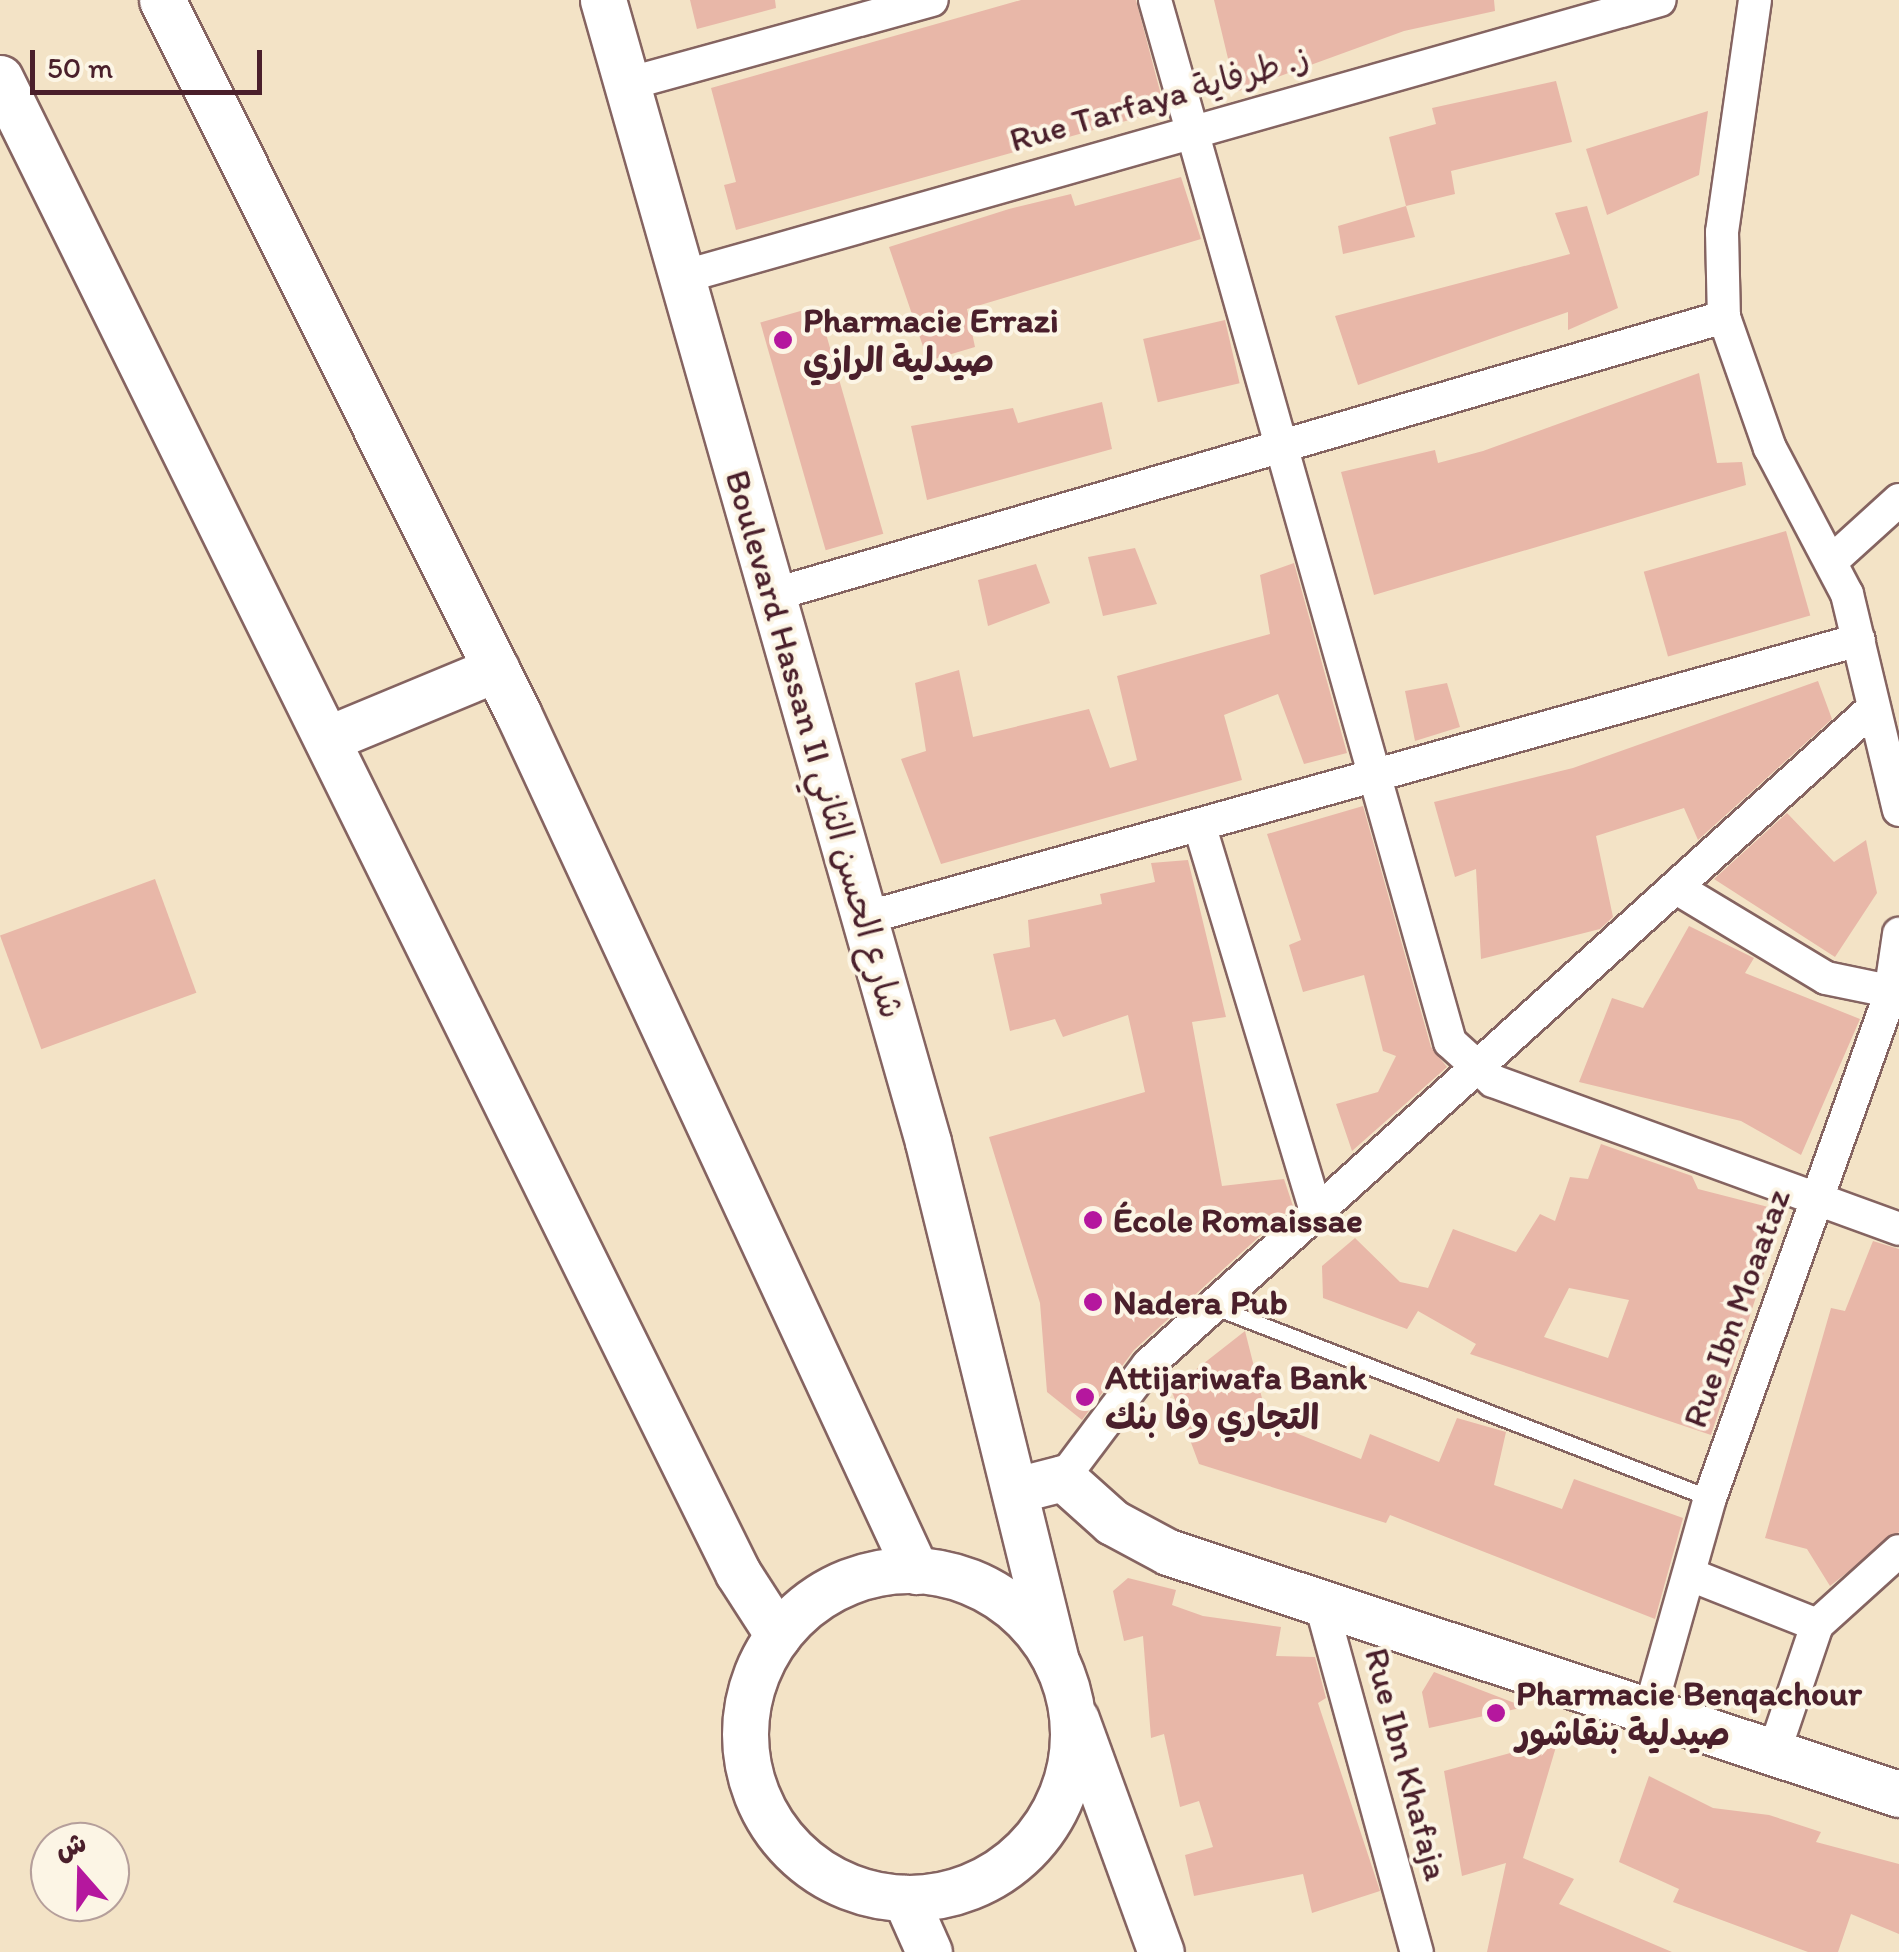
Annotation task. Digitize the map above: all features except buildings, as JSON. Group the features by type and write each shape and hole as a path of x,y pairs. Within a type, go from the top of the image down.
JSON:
{"main road":[{"path":"162,0 496,669 916,1570"},
{"name":"Boulevard Hassan II شارع الحسن الثاني","path":"603,0 865,918 1020,1489 1056,1661"},
{"path":"0,78 332,738 738,1572 778,1636"},
{"path":"332,738 496,669"},
{"path":"1020,1489 1063,1478 1112,1522 1168,1552 1319,1597 1899,1794"},
{"path":"1071,1708 1067,1780 1033,1842 976,1884 906,1898 836,1882 780,1836 761,1806 748,1772 748,1700 778,1636 825,1594 916,1570 998,1597 1056,1661 1162,1952"},
{"path":"906,1898 928,1952"}],"street":[{"path":"627,84 932,0"},
{"path":"1155,0 1439,1022 1477,1070 1816,1201 1899,1229"},
{"name":"Rue Tarfaya ز. طرفاية","path":"682,276 1660,0"},
{"path":"1754,0 1722,232 1724,317 1770,448 1834,559 1859,640 1871,710 1899,810"},
{"path":"772,595 1280,452 1724,317"},
{"path":"1834,559 1899,500"},
{"path":"865,918 1859,640"},
{"path":"1063,1478 1122,1394 1316,1212 1680,890 1871,710"},
{"path":"1200,827 1316,1212"},
{"path":"1680,890 1797,964 1894,994"},
{"name":"Rue Ibn Moaataz","path":"1650,1710 1710,1498 1894,994 1899,934"},
{"path":"1774,1752 1817,1625 1899,1551"},
{"path":"1690,1575 1817,1625"},
{"name":"Rue Ibn Khafaja","path":"1319,1597 1418,1952"}],"lane":[{"path":"1216,1307 1710,1498"}],"place":[{"name":"Pharmacie Errazi صيدلية الرازي","path":"783,340"},
{"name":"École Romaissae","path":"1093,1220"},
{"name":"Nadera Pub","path":"1093,1302"},
{"name":"Attijariwafa Bank التجاري وفا بنك","path":"1085,1397"},
{"name":"Pharmacie Benqachour صيدلية بنقاشور","path":"1496,1713"}]}
